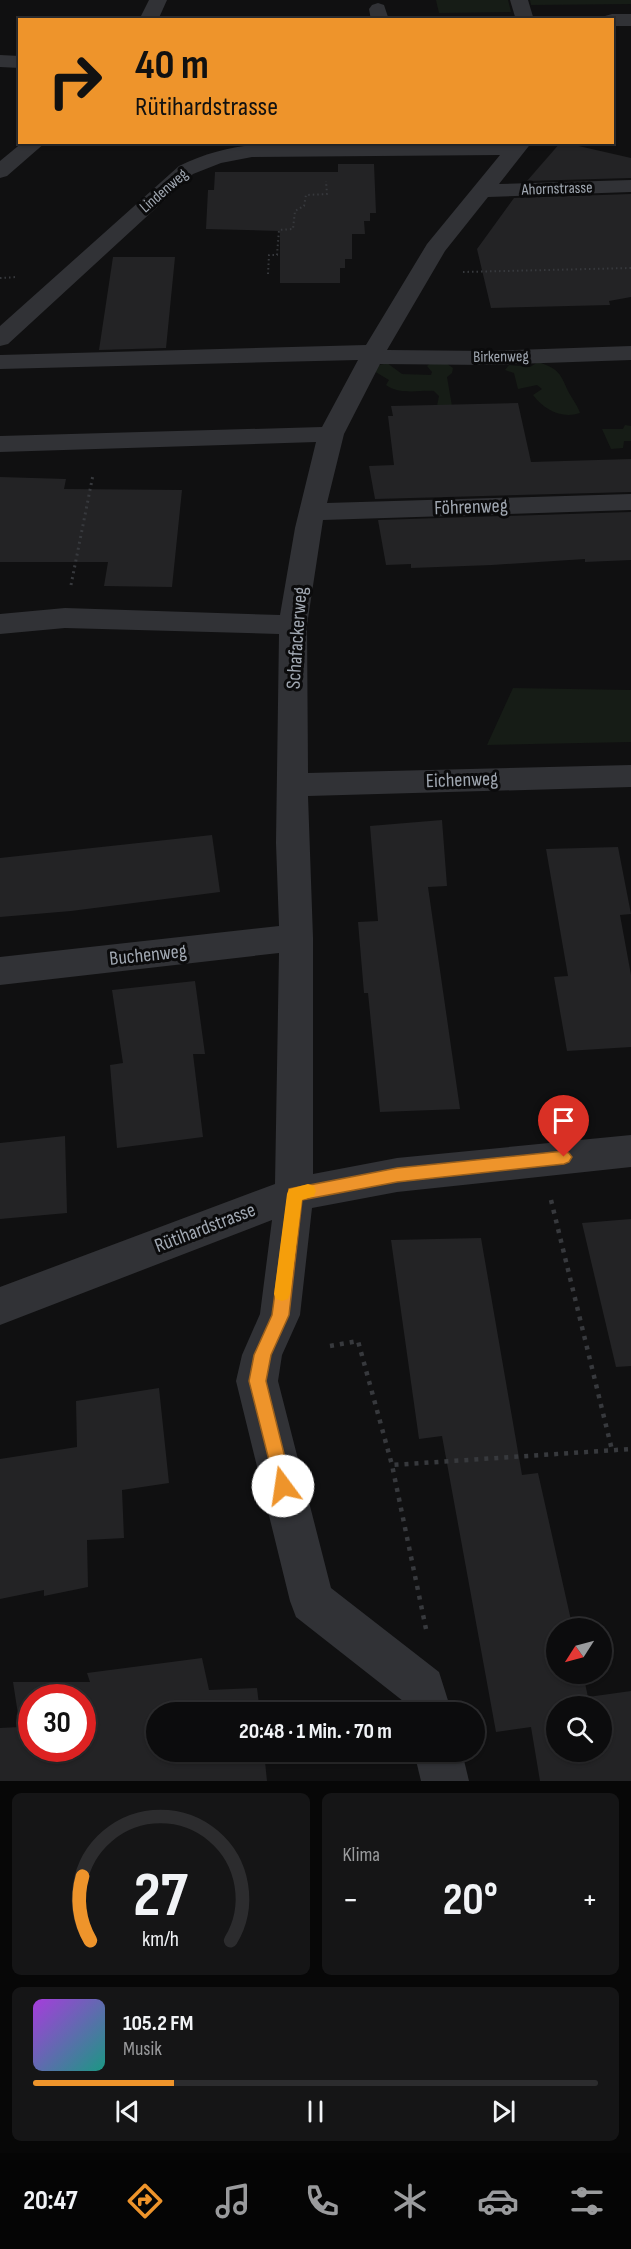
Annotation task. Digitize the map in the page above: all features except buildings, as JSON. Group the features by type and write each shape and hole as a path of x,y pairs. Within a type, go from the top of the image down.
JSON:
{"street":[{"path":"149,18 158,0"},
{"path":"519,0 524,18"},
{"path":"614,20 631,20"},
{"path":"0,61 18,62"},
{"path":"200,163 214,144"},
{"name":"Lindenweg","path":"0,339 186,170 210,158 243,151 519,146"},
{"name":"Schafackerweg","path":"426,1701 312,1601 257,1381 262,1355 280,1315 294,1194 296,938 293,625 312,512 331,434 373,355 435,249 519,146"},
{"path":"0,151 30,147"},
{"path":"0,172 30,147"},
{"name":"Ahornstrasse","path":"483,191 631,186"},
{"name":"Birkenweg","path":"0,362 373,355 490,358 631,353"},
{"path":"0,444 331,434"},
{"name":"Föhrenweg","path":"312,512 631,502"},
{"path":"0,624 65,618 293,625"},
{"name":"Eichenweg","path":"293,785 631,776"},
{"name":"Buchenweg","path":"0,971 296,938"},
{"name":"Rütihardstrasse","path":"0,1306 294,1194 397,1175 631,1150"},
{"path":"440,1762 445,1781"}],"path":[{"path":"268,274 269,255 277,255 279,230 293,229 295,211 304,206 306,195 327,194 324,149"},
{"path":"421,273 631,268"},
{"path":"65,618 99,441"},
{"path":"542,1160 612,1450"},
{"path":"330,1346 358,1341 392,1466 436,1678 426,1701"},
{"path":"392,1466 631,1449"}],"shaded area":[{"path":"436,0 508,0 511,12 439,13"},
{"path":"530,0 631,0 631,4 531,5"},
{"path":"432,362 447,364 453,368 452,373 447,377 453,412 437,406 439,396 434,391 391,388 386,385 389,380 374,371 376,366 387,363 402,374 431,375 432,372 427,366"},
{"path":"538,362 558,372 580,413 567,415 548,409 533,395 542,389 537,385 518,389 514,373 505,370 509,365 530,367"},
{"path":"625,425 631,426 631,441 624,441 623,448 611,449 602,429 623,429"},
{"path":"513,688 631,690 631,742 487,745"}],"slow traffic":[{"path":"282,1294 294,1194 308,1191"}],"route":[{"path":"283,1486 257,1381 262,1355 280,1315 294,1194 397,1175 564,1157"}]}
